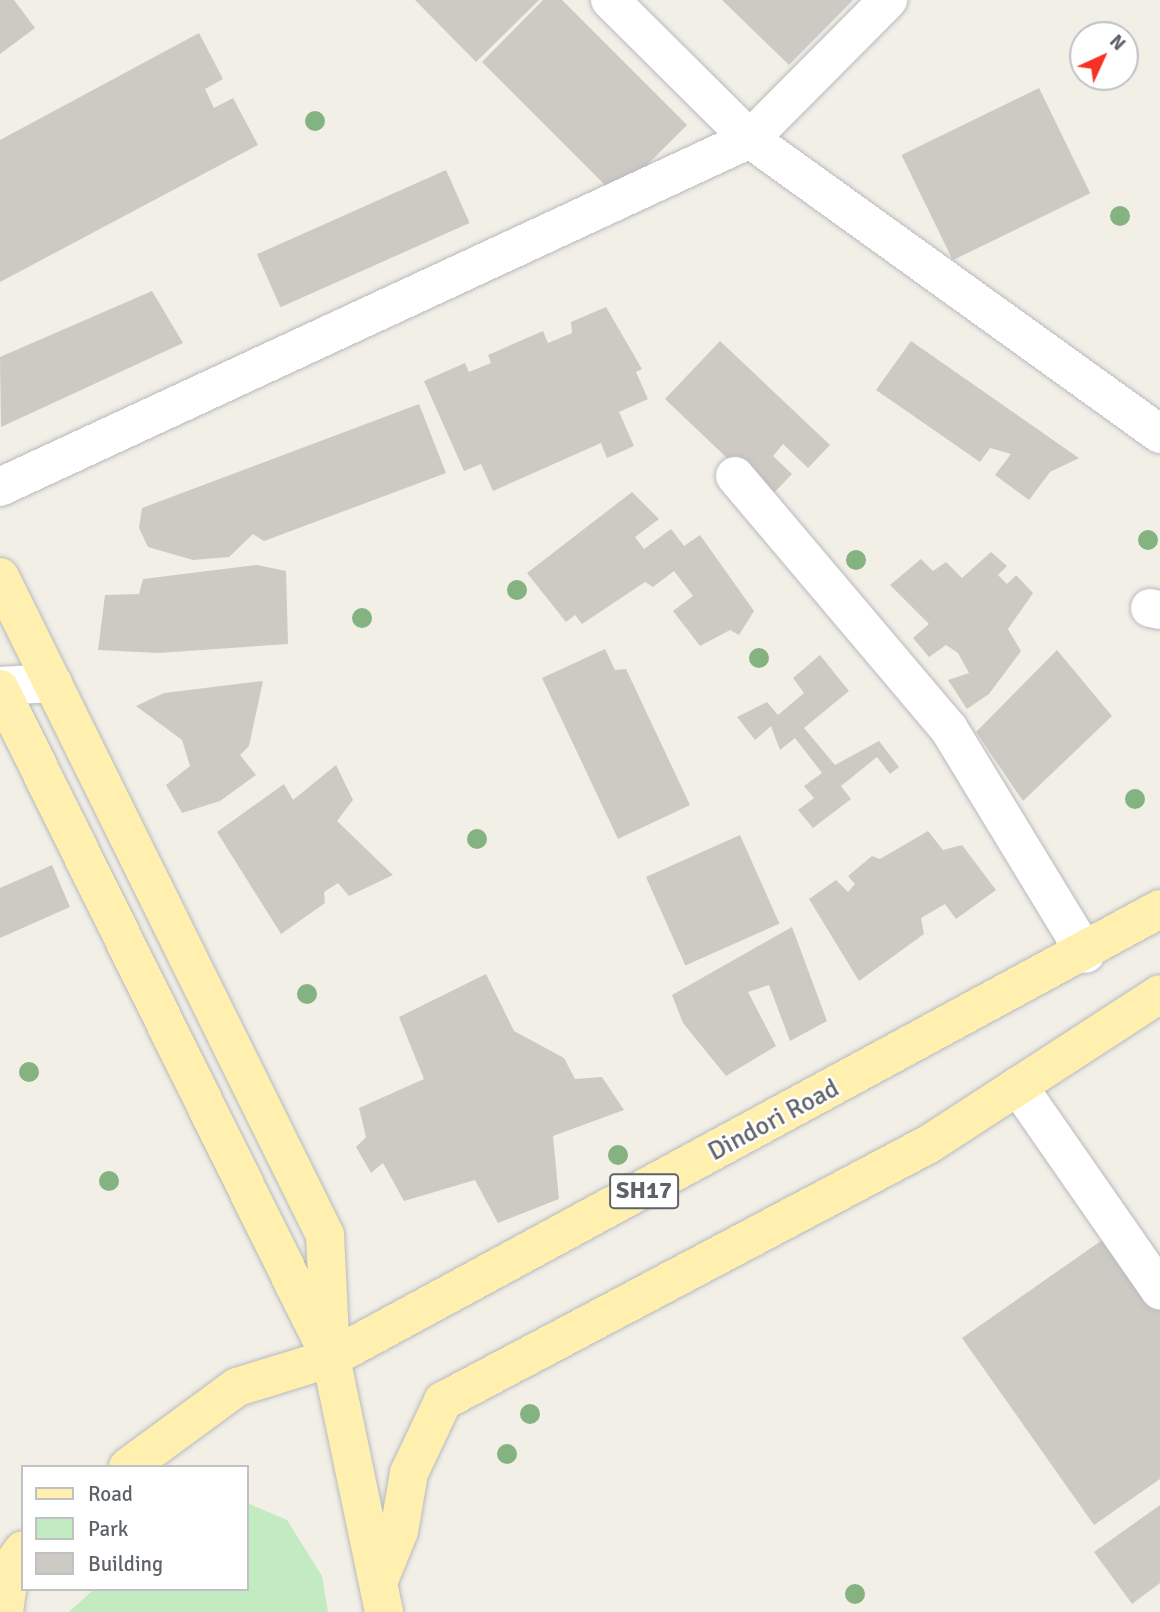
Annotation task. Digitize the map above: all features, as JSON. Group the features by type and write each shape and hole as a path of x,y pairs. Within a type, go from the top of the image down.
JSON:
{"main road":[{"path":"0,577 325,1234 331,1358 382,1595"},
{"path":"0,688 331,1358"},
{"name":"Dindori Road","path":"131,1465 237,1387 331,1358 1086,954 1160,909"},
{"path":"382,1595 399,1531 409,1473 443,1401 929,1144 1160,994"},
{"path":"0,1539 21,1538"},
{"path":"4,1612 10,1568 21,1553"}],"street":[{"path":"610,0 750,139 1160,434"},
{"path":"0,486 750,139 888,0"},
{"path":"735,476 949,729 1086,954"},
{"path":"0,688 53,683"},
{"path":"1018,1086 1160,1290"}],"green space":[{"path":"248,1503 287,1520 322,1576 328,1612 69,1612 92,1591 248,1591"}],"building":[{"path":"0,0 14,0 35,28 0,54"},
{"path":"415,0 539,0 476,62"},
{"path":"543,0 562,0 687,125 616,196 482,62"},
{"path":"722,0 853,0 789,65"},
{"path":"199,33 223,79 205,89 214,108 233,98 258,145 0,282 0,140"},
{"path":"1039,88 1090,193 953,260 901,155"},
{"path":"446,170 470,223 280,307 257,254"},
{"path":"152,291 183,343 1,427 0,357"},
{"path":"606,307 642,369 636,372 648,399 619,412 634,446 607,458 601,443 493,491 481,464 464,471 424,381 465,363 469,372 491,363 488,355 543,331 548,343 572,333 571,322"},
{"path":"720,341 830,445 808,468 783,444 773,456 792,474 769,498 665,399"},
{"path":"911,341 1079,458 1050,472 1029,500 995,475 1011,454 990,448 980,462 876,390"},
{"path":"419,404 446,473 264,541 253,534 229,557 193,560 148,547 139,528 142,508"},
{"path":"632,492 659,519 635,537 644,549 671,529 684,546 700,535 754,611 739,635 730,630 700,646 673,611 693,596 674,571 653,587 645,582 582,624 575,615 566,622 527,573"},
{"path":"991,552 1007,566 998,575 1007,584 1016,575 1033,593 1008,629 1021,651 989,694 967,709 948,680 969,673 958,653 946,645 929,657 913,638 929,624 890,585 921,559 933,571 946,562 962,578"},
{"path":"257,565 286,571 288,644 158,653 98,650 105,595 139,594 143,579"},
{"path":"605,649 615,670 626,669 690,805 618,839 542,678"},
{"path":"1057,650 1112,716 1023,801 976,732"},
{"path":"820,655 849,691 804,728 835,765 879,741 899,767 890,774 877,757 841,786 851,799 813,828 798,810 814,798 804,786 822,773 795,738 780,750 771,726 755,740 737,717 767,702 778,715 804,693 793,678"},
{"path":"263,681 249,746 240,755 256,775 220,801 182,813 166,785 190,766 182,740 136,706 164,693"},
{"path":"336,765 353,800 337,821 393,875 349,896 338,883 324,892 325,903 281,934 217,832 284,784 293,800"},
{"path":"928,831 943,850 962,845 996,890 956,919 945,904 921,918 924,934 859,981 809,899 836,880 848,892 855,884 848,876 872,856 880,859"},
{"path":"740,835 779,924 685,966 646,877"},
{"path":"52,865 70,907 0,938 0,888"},
{"path":"792,927 827,1021 790,1041 769,985 748,992 776,1046 726,1076 683,1023 672,995"},
{"path":"486,974 514,1031 564,1058 575,1079 602,1077 624,1110 553,1136 559,1199 498,1223 475,1180 404,1201 383,1163 371,1173 356,1147 366,1137 359,1108 424,1079 399,1017"},
{"path":"1108,1236 1160,1311 1160,1479 1094,1525 962,1338"},
{"path":"1160,1505 1160,1583 1132,1604 1094,1552"}]}
